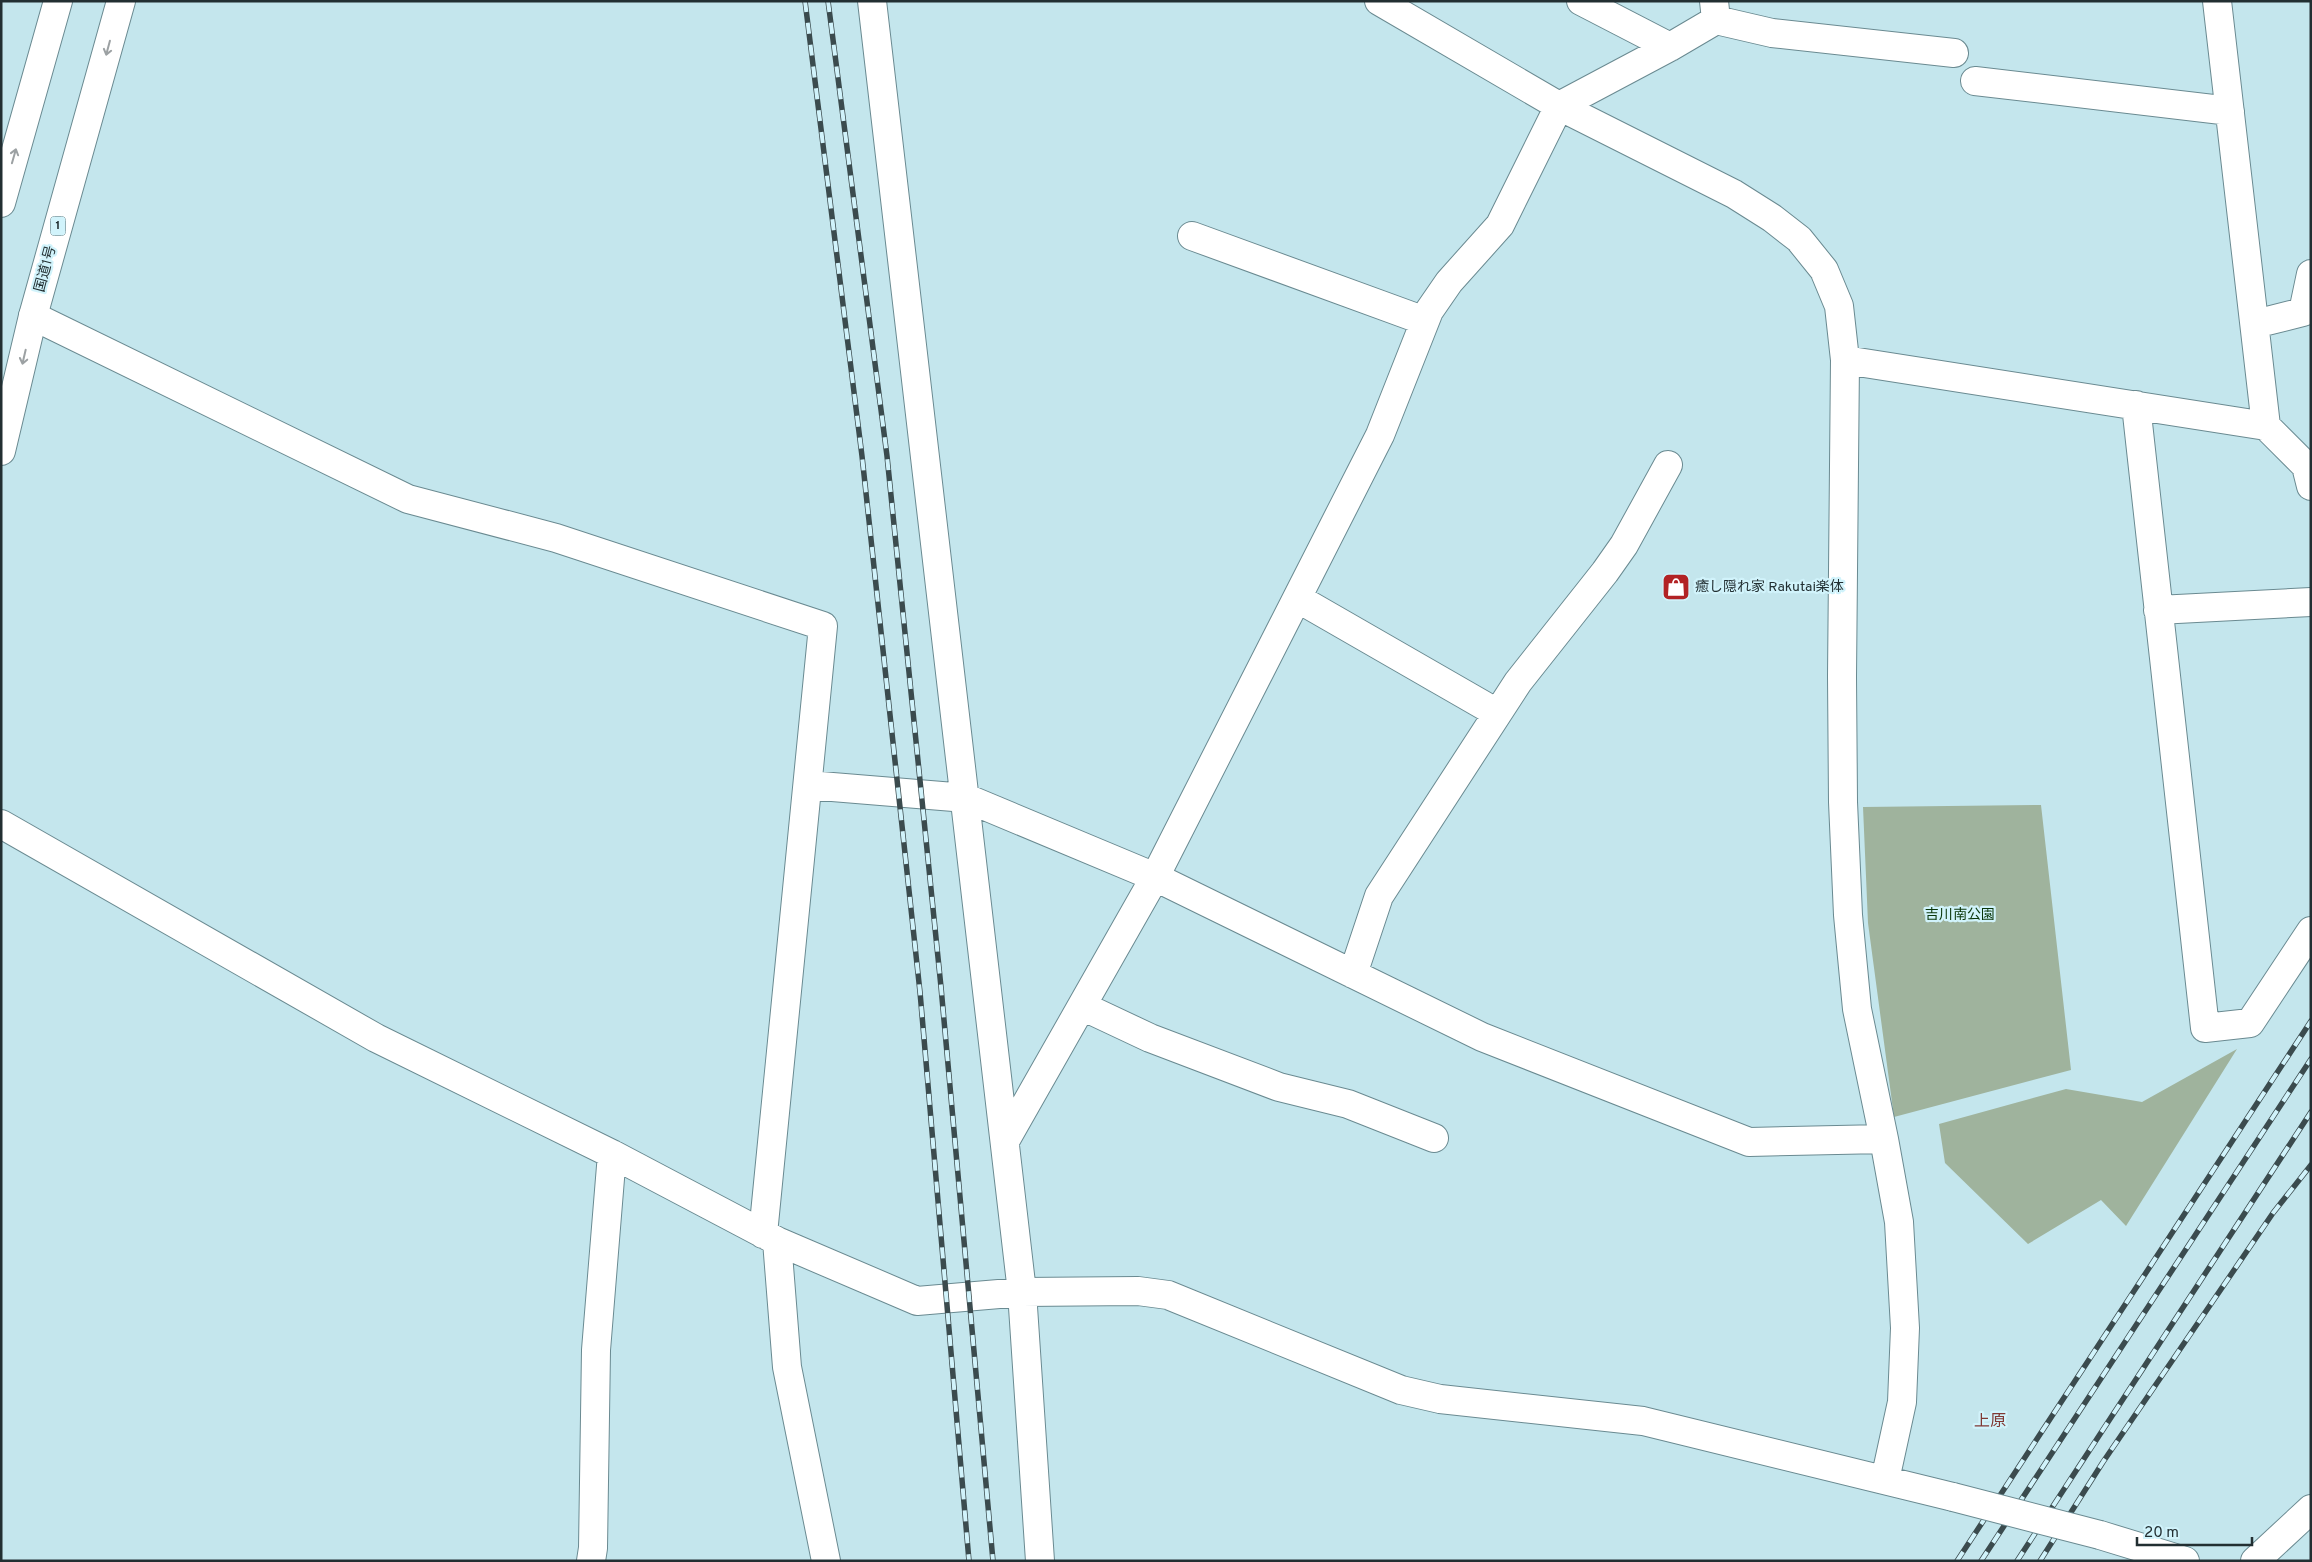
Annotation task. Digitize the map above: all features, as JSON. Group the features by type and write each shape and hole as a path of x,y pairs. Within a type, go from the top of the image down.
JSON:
{"main road":[{"path":"1,203 58,1"},
{"name":"国道1号","path":"1,451 33,316 120,1"},
{"path":"872,1 1022,1292 1040,1561"},
{"path":"1379,1 1560,106 1734,194 1772,218 1800,239 1824,270 1839,306 1845,360 1842,677 1843,802 1848,906 1857,1009 1899,1222 1905,1328 1902,1402 1885,1480"},
{"path":"1581,1 1670,47"},
{"path":"2217,1 2266,426"},
{"path":"1005,1140 1155,877 1380,436 1429,311 1449,282 1500,225 1560,106 1670,47 1715,11 1772,33 1954,53"},
{"path":"1976,81 2230,111"},
{"path":"1192,236 1425,320"},
{"path":"2255,324 2303,312 2311,274"},
{"path":"33,316 408,499 556,538 823,626 770,1238 787,1367 826,1561"},
{"path":"1845,360 2266,426 2306,466 2311,486"},
{"path":"2136,405 2205,1028 2250,1023 2311,931"},
{"path":"1353,974 1379,896 1518,682 1619,552 1668,465"},
{"path":"1297,598 1498,713"},
{"path":"2158,610 2311,602"},
{"path":"808,785 966,798 1155,877 1482,1037 1750,1142 1884,1139"},
{"path":"1,824 376,1038 612,1154 770,1238 917,1301 1022,1292 1138,1291 1168,1295 1400,1390 1440,1399 1643,1421 1953,1497 2185,1561"},
{"path":"1082,1006 1150,1038 1279,1087 1348,1104 1434,1138"},
{"path":"591,1561 594,1548 596,1350 612,1154"},
{"path":"2255,1561 2311,1509"}],"green space":[{"name":"吉川南公園","path":"2041,805 2071,1070 1894,1117 1868,923 1863,807"},
{"path":"2237,1049 2126,1226 2101,1200 2028,1244 1945,1163 1939,1124 2066,1089 2142,1102"}],"railway":[{"path":"805,1 862,456 920,992 969,1561"},
{"path":"828,1 887,456 941,987 993,1561"},
{"path":"1957,1561 2311,1021"},
{"path":"1981,1561 2311,1059"},
{"path":"2017,1561 2311,1112"},
{"path":"2040,1561 2103,1462 2273,1213 2311,1165"}],"place":[{"name":"癒し隠れ家 Rakutai楽体","path":"1676,587"}],"district":[{"name":"上原","path":"1990,1422"}]}
